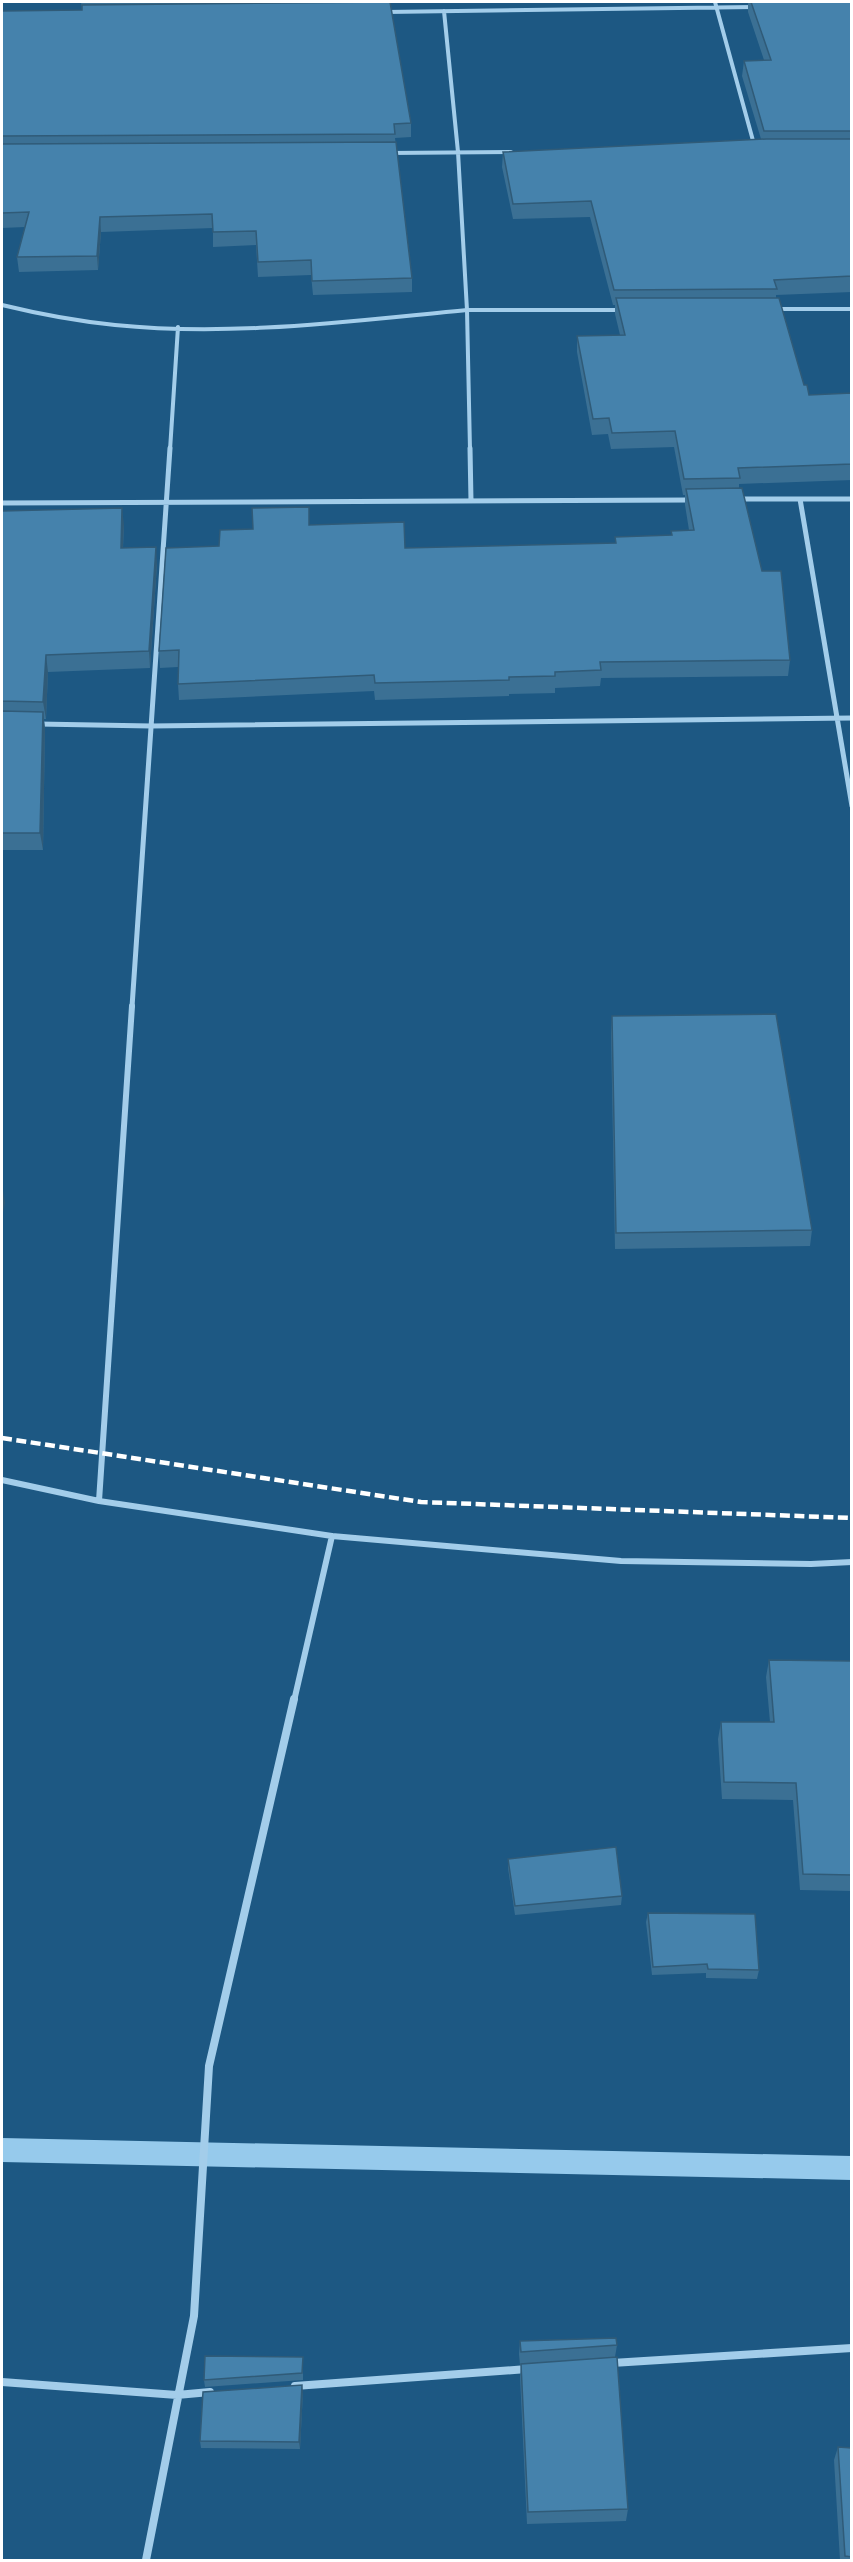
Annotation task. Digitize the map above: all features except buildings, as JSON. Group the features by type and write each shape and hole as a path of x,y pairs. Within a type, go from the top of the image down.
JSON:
{"street":[{"path":"715,4 755,151"},
{"path":"384,12 715,4 761,8"},
{"path":"444,11 458,152 467,310 471,501"},
{"path":"744,151 766,151"},
{"path":"387,153 517,152"},
{"path":"2,306 38,316 214,329 467,310 632,310"},
{"path":"774,309 852,309"},
{"path":"99,1501 178,327"},
{"path":"800,499 852,806"},
{"path":"730,500 852,499"},
{"path":"2,503 694,500"},
{"path":"36,724 151,726 852,717"},
{"path":"2,1480 99,1501 332,1536 621,1561 811,1564 852,1562"},
{"path":"146,2560 194,2316 210,2066 332,1536"},
{"path":"607,2363 852,2348"},
{"path":"285,2387 536,2368"},
{"path":"2,2382 177,2395 225,2391"}],"waterway":[{"path":"2,2150 667,2166 852,2168"}],"railway":[{"path":"2,1438 421,1502 852,1518"}]}
